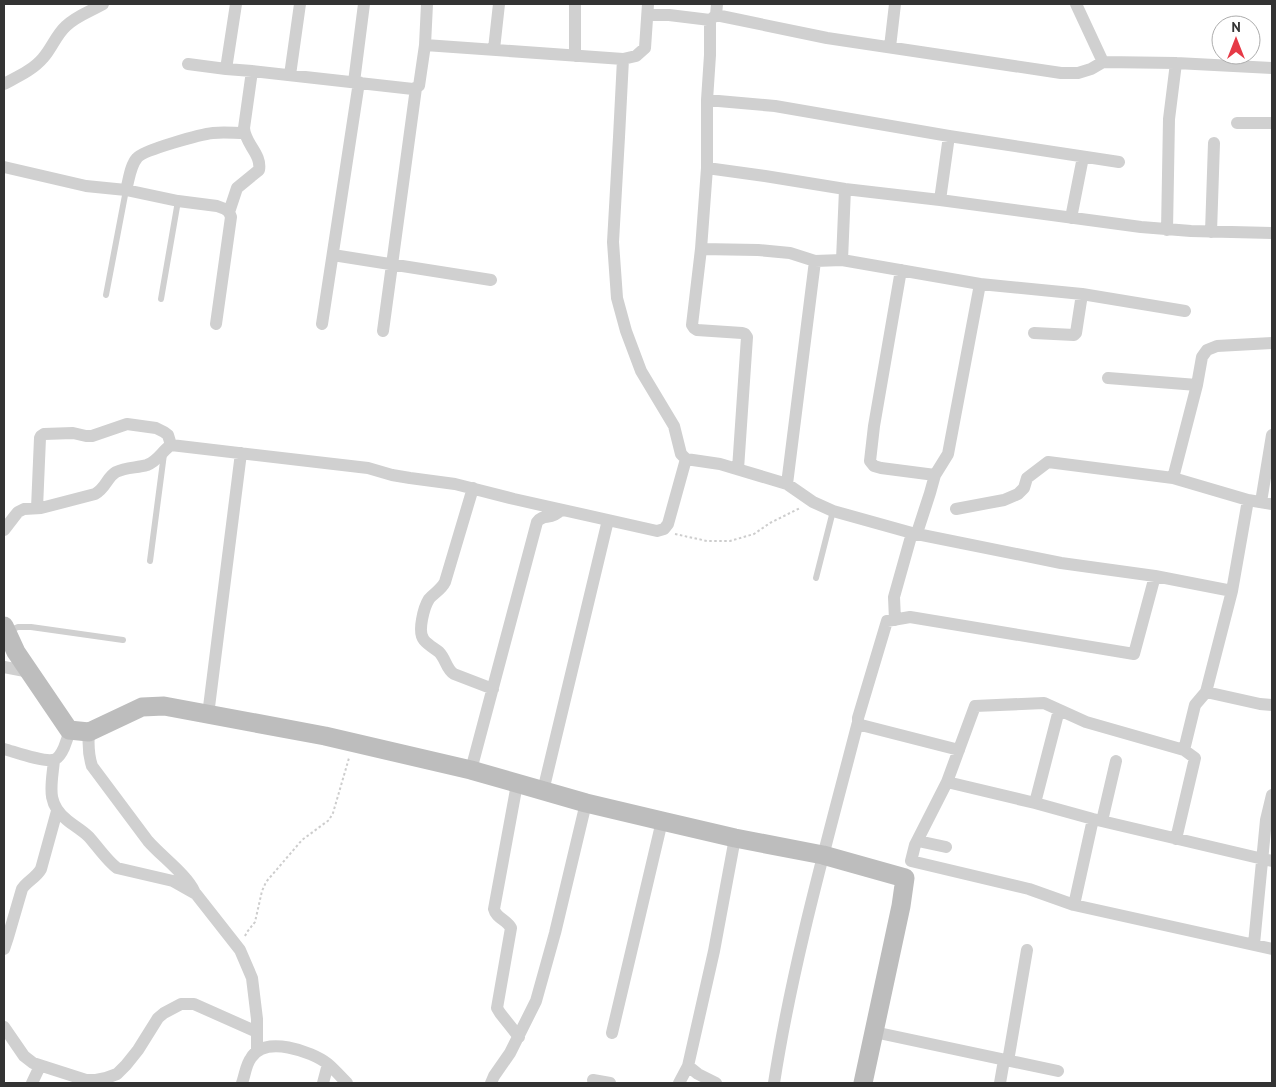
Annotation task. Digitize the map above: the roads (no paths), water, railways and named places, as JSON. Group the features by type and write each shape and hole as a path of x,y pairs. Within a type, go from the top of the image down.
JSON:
{"main road":[{"path":"5,628 16,652 69,730 89,732 142,707 164,706 325,736 471,770 586,803 735,838 908,870 863,1083"}],"street":[{"path":"4,84 28,71 42,59 60,33 72,21 103,4"},
{"path":"226,69 236,4"},
{"path":"290,75 300,4"},
{"path":"322,324 357,82 364,4"},
{"path":"383,331 416,88 418,86 425,44 427,4"},
{"path":"494,49 499,4"},
{"path":"575,4 575,56"},
{"path":"890,47 895,4"},
{"path":"1076,4 1102,62"},
{"path":"425,44 623,59 636,56 644,48 648,10 683,17 714,13 827,38 1061,74 1078,73 1091,69 1102,62 1176,63 1272,68"},
{"path":"714,13 707,100 707,168 701,249 692,325 697,330 742,333 747,337 738,468"},
{"path":"623,59 613,242 617,298 626,331 641,371 674,426 681,454 686,459 738,468 787,484 813,502 833,511 914,533 1061,563 1155,576 1232,591"},
{"path":"1167,230 1169,119 1176,63"},
{"path":"188,64 416,88"},
{"path":"229,212 237,188 259,170 260,164 244,133 252,71"},
{"path":"707,100 775,106 949,136 1119,162"},
{"path":"1237,123 1272,123"},
{"path":"126,190 134,162 138,156 145,152 188,138 212,133 244,133"},
{"path":"940,200 949,136"},
{"path":"1210,232 1214,144"},
{"path":"1071,218 1083,157"},
{"path":"4,167 73,184 126,190 178,201 225,208 231,217 216,324"},
{"path":"707,168 845,189 1167,230 1272,233"},
{"path":"842,260 845,189"},
{"path":"701,249 758,250 790,253 815,261 842,260 980,284 1082,294 1185,311"},
{"path":"333,255 491,280"},
{"path":"787,484 815,261"},
{"path":"901,270 874,426 870,461 874,466 881,468 935,475"},
{"path":"895,620 894,597 914,533 935,475 948,454 980,284"},
{"path":"1034,333 1074,335 1076,333 1082,294"},
{"path":"1173,478 1197,385 1202,357 1206,350 1217,346 1272,342"},
{"path":"1108,378 1197,385"},
{"path":"4,530 18,512 24,509 41,508 95,494 101,490 115,472 148,464 156,460 167,447 168,435 156,428 128,424 92,436 72,433 44,434 40,438 37,508"},
{"path":"956,509 1004,500 1018,494 1024,488 1027,478 1048,462 1173,478 1248,500 1267,503 1272,435"},
{"path":"167,447 241,453 368,468 392,475 455,484 657,531 664,529 668,524 686,459"},
{"path":"208,715 241,453"},
{"path":"472,488 445,582 427,603 420,632 424,640 440,653 451,672 493,688"},
{"path":"1184,750 1195,705 1206,692 1232,591 1248,500"},
{"path":"471,770 537,522 539,519 556,515 561,510"},
{"path":"543,791 608,520"},
{"path":"774,1083 787,1007 823,855 858,718 887,621 910,617 1134,654 1155,576"},
{"path":"4,667 30,672"},
{"path":"1206,692 1272,705"},
{"path":"1176,839 1195,758 1184,750 1086,722 1044,703 975,706 947,782 915,845 908,870 1029,890 1074,905 1272,948"},
{"path":"1035,803 1059,710"},
{"path":"858,722 862,725 959,750"},
{"path":"4,749 44,760 54,760 59,757 67,742 69,730"},
{"path":"89,732 88,749 92,766 148,842 192,885 196,894 240,950 252,978 257,1019 257,1050"},
{"path":"54,760 51,787 52,802 57,811 66,820 84,832 98,846 112,865 117,868 173,881 196,894"},
{"path":"1074,905 1116,761"},
{"path":"947,782 1268,860"},
{"path":"517,784 494,912 509,924 510,928 497,1008 519,1037"},
{"path":"1254,944 1268,860 1272,795"},
{"path":"491,1083 519,1037 536,1001 555,933 586,803"},
{"path":"4,949 22,889 41,870 57,811"},
{"path":"612,1033 662,821"},
{"path":"679,1083 688,1066 714,950 735,838"},
{"path":"918,841 946,847"},
{"path":"1000,1083 1028,950"},
{"path":"4,1027 24,1056 33,1063 86,1080 96,1080 117,1074 138,1050 158,1018 181,1004 194,1004 257,1032"},
{"path":"874,1032 1058,1071"},
{"path":"242,1083 250,1058 257,1050 269,1046 290,1048 314,1056 328,1064 347,1083"},
{"path":"323,1083 328,1064"},
{"path":"32,1083 40,1066"},
{"path":"688,1066 698,1074 716,1083"},
{"path":"593,1080 610,1083"}],"lane":[{"path":"106,295 126,190"},
{"path":"161,300 178,201"},
{"path":"150,561 167,447"},
{"path":"816,578 833,511"},
{"path":"5,628 31,627 123,640"}]}
